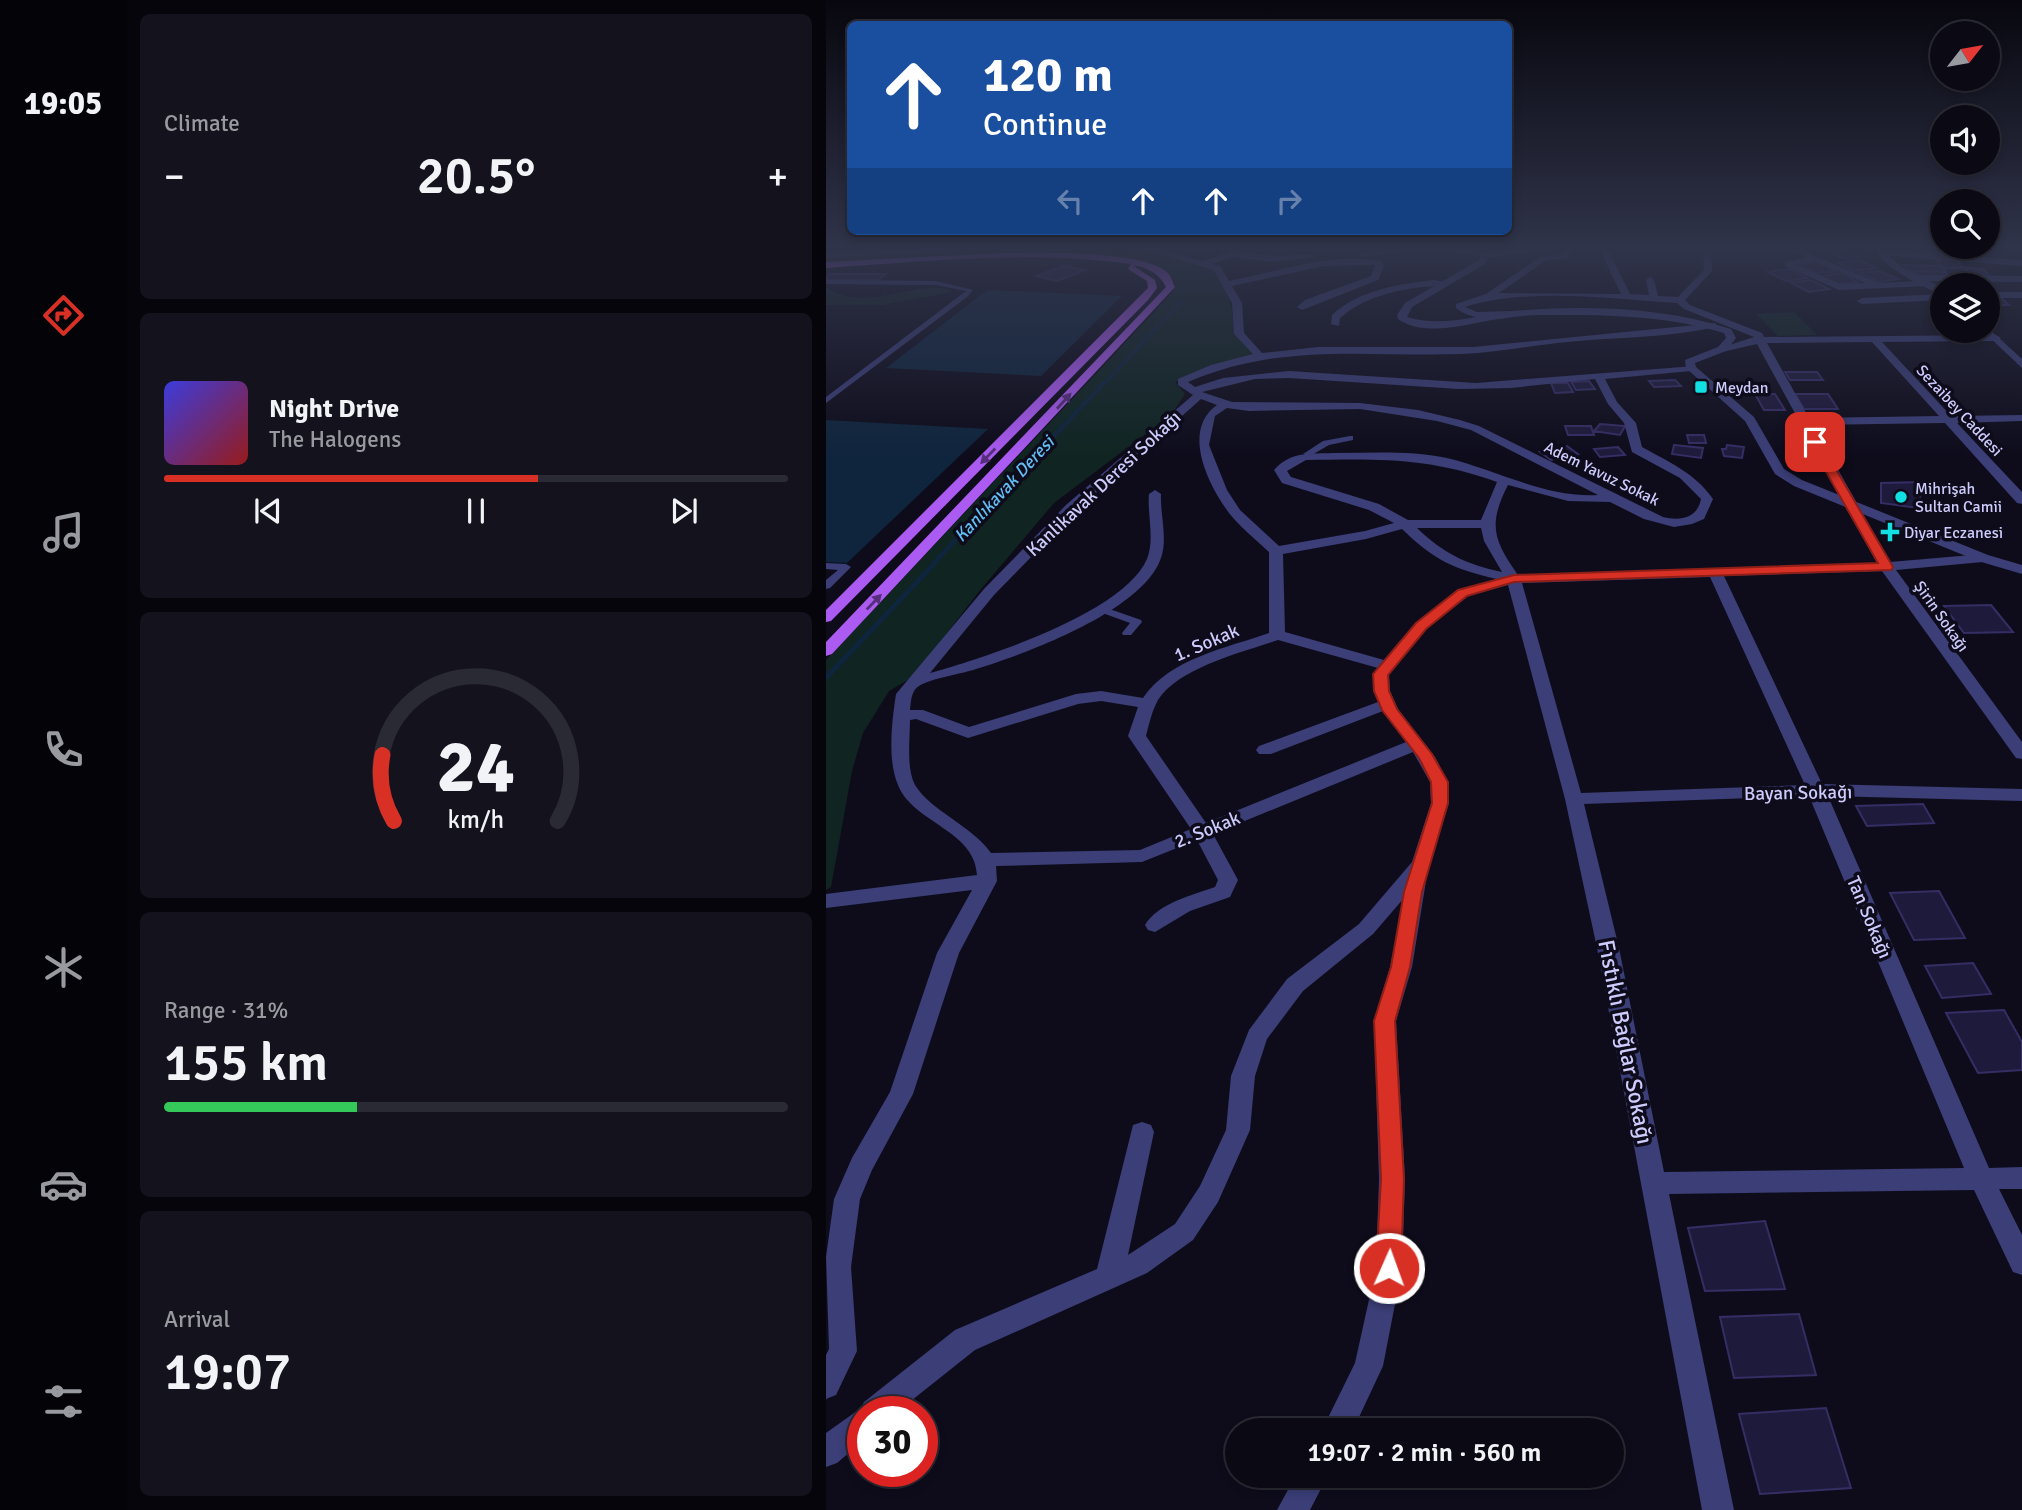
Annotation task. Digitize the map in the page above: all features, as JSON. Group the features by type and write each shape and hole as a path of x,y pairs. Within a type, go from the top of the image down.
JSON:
{"main road":[{"path":"826,618 1125,316"},
{"path":"826,651 1143,316"}],"street":[{"path":"1239,316 1239,334 1261,356"},
{"path":"1335,316 1336,324"},
{"path":"1404,316 1403,319 1432,325 1495,316"},
{"path":"1643,316 1694,320 1728,331 1731,338 1722,349"},
{"path":"1711,316 1759,335 1761,342"},
{"path":"1691,369 1458,386 1250,375 1213,382 1196,393 1182,382 1261,356 1328,351 1492,350 1561,339 1670,332 1713,325"},
{"path":"1930,338 1761,342 1722,349 1689,362 1691,369 1750,419 1779,471 1798,483 1983,558 2022,570"},
{"name":"Sezaibey Caddesi","path":"1876,341 2022,500"},
{"name":"Şirin Sokağı","path":"1761,342 1848,503 1886,567 2022,754"},
{"path":"2000,342 2022,365"},
{"name":"Adem Yavuz Sokak","path":"1196,393 1223,406 1262,410 1320,405 1428,415 1475,428 1611,498 1667,522 1696,519 1706,507 1707,499 1692,480 1636,449 1635,430 1626,415 1609,397 1598,376"},
{"name":"Kanlikavak Deresi Sokağı","path":"986,860 975,844 923,804 907,787 902,770 901,716 904,694 989,592 1071,508 1196,393"},
{"path":"1223,406 1210,415 1203,445 1221,490 1235,512 1276,551 1277,635 1387,666"},
{"path":"1804,422 2022,418"},
{"path":"1514,579 1471,569 1434,552 1405,524 1374,507 1286,480 1280,470 1290,461 1307,454 1329,457 1415,456 1446,461 1565,495 1598,500 1611,498"},
{"path":"1276,551 1366,535 1405,524 1486,524 1486,515 1505,480"},
{"path":"914,682 1023,649 1101,609 1130,587 1153,562 1156,494"},
{"name":"Fıstıklı Bağlar Sokağı","path":"1486,524 1498,557 1514,579 1574,799 1608,948 1718,1510"},
{"path":"1342,1418 1369,1366 1389,1268 1392,1179 1385,1021 1401,967 1420,864 1440,803 1439,782 1387,704 1381,691 1381,674 1421,626 1463,593 1514,579 1886,567 1983,558"},
{"name":"Tan Sokağı","path":"1715,572 1816,790 1981,1178 2022,1264"},
{"name":"1. Sokak","path":"1148,704 1157,691 1187,670 1277,635"},
{"path":"901,716 917,714 968,733 1076,699 1101,696 1148,704 1138,736 1202,831 1228,880 1223,892 1184,906 1155,925"},
{"path":"1265,750 1387,704"},
{"name":"2. Sokak","path":"986,860 1142,856 1416,744"},
{"name":"Bayan Sokağı","path":"1574,799 1816,790 2022,795"},
{"path":"826,1385 843,1351 838,1267 847,1199 861,1166 901,1094 948,953 987,881 986,860"},
{"path":"894,1396 965,1340 1138,1264 1184,1232 1209,1194 1238,1130 1243,1076 1257,1036 1295,985 1366,929 1420,864"},
{"path":"826,901 987,881"},
{"path":"1108,1278 1122,1231 1142,1132"},
{"path":"1653,1183 2022,1178"},
{"path":"826,1452 847,1435"},
{"path":"1293,1510 1306,1488"}],"lane":[{"path":"826,401 939,316"},
{"path":"1307,454 1326,443 1350,438"},
{"path":"826,566 846,567 826,586"},
{"path":"1101,609 1137,622 1127,633"}],"green space":[{"path":"1150,316 1233,316 1234,334 1255,355 1175,382 1185,394 1172,414 1054,503 981,589 913,677 889,691 863,733 852,771 831,887 826,890 826,660"},
{"path":"1758,316 1798,316 1817,335 1778,336"}],"water":[{"path":"953,316 1101,316 1041,376 886,368"},
{"path":"826,420 988,429 847,563 826,562"}],"building":[{"path":"1785,372 1817,372 1823,380 1790,380"},
{"path":"1675,380 1681,386 1654,387 1649,381"},
{"path":"1589,381 1595,389 1576,390 1571,382"},
{"path":"1551,383 1568,383 1573,392 1555,393"},
{"path":"1755,394 1775,394 1785,410 1764,410"},
{"path":"1795,394 1828,394 1838,409 1804,409"},
{"path":"1600,424 1625,426 1620,435 1594,431"},
{"path":"1565,426 1591,426 1594,435 1568,435"},
{"path":"1687,435 1704,435 1706,443 1689,443"},
{"path":"1674,445 1703,448 1701,458 1672,454"},
{"path":"1727,445 1744,447 1742,458 1724,456 1722,449 1726,449"},
{"path":"1567,446 1578,454 1551,460 1540,452"},
{"path":"1618,447 1625,455 1600,457 1594,449"},
{"name":"Mihrişah Sultan Camii","path":"1924,482 1932,492 1921,492 1918,508 1881,503 1881,483"},
{"path":"1991,605 2013,632 1964,633 1944,606"},
{"path":"1923,804 1934,823 1867,826 1856,806"},
{"path":"1939,891 1965,938 1914,940 1890,893"},
{"path":"1973,963 1991,994 1942,998 1925,966"},
{"path":"2004,1010 2022,1042 2022,1070 1978,1073 1946,1013"},
{"path":"1765,1221 1785,1289 1705,1291 1688,1228"},
{"path":"1799,1314 1816,1375 1734,1378 1720,1317"},
{"path":"1826,1408 1851,1488 1760,1494 1739,1414"}],"waterway":[{"name":"Kanlıkavak Deresi","path":"1103,385 1167,316"},
{"name":"Kanlıkavak Deresi","path":"932,565 1104,383"},
{"name":"Kanlıkavak Deresi","path":"826,678 934,564"}],"place":[{"name":"Meydan","path":"1701,387"},
{"name":"Mihrişah Sultan Camii","path":"1901,497"},
{"name":"Diyar Eczanesi","path":"1890,532"}],"route":[{"path":"1389,1268 1392,1179 1385,1021 1401,967 1413,892 1440,803 1439,782 1426,757 1390,710 1381,691 1381,674 1421,626 1463,593 1514,579 1886,567 1815,442"}]}
